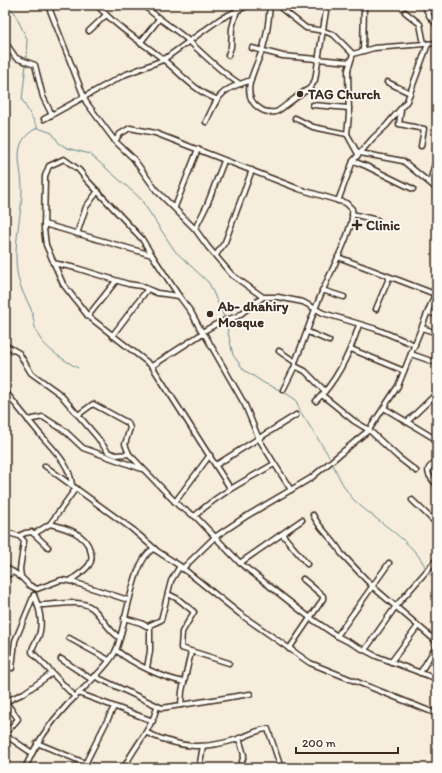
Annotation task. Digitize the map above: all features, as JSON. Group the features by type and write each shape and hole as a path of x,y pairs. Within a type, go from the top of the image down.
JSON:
{"street":[{"path":"48,5 64,50 86,102 115,141 133,158 156,190 175,207 195,229 232,275 263,296 278,297 303,302 315,309 394,335 415,345"},
{"path":"97,5 106,15 163,60 186,81 201,92 216,100"},
{"path":"144,5 159,19 189,41 204,56 240,84"},
{"path":"148,9 157,5"},
{"path":"44,119 124,75 163,60 220,19 248,5"},
{"path":"270,5 269,25 249,92 254,105 269,113 279,112 293,98 310,87 317,76 326,11"},
{"path":"277,5 306,28 324,31 339,39 353,54"},
{"path":"424,5 427,12 437,25"},
{"path":"363,51 364,7"},
{"path":"228,55 231,44 232,28 237,10"},
{"path":"405,12 420,24 426,44 410,93 402,110 399,124 424,129 421,146"},
{"path":"89,31 106,15"},
{"path":"140,43 159,19"},
{"path":"5,42 16,58 35,65 43,97 52,115"},
{"path":"353,54 374,48 437,43"},
{"path":"252,48 283,56 350,62"},
{"path":"353,54 350,62 347,92 349,108 347,134 359,154"},
{"path":"206,122 216,100 229,87 252,79"},
{"path":"387,82 410,93"},
{"path":"313,105 349,108"},
{"path":"338,201 353,161 402,110"},
{"path":"295,118 313,127 347,134"},
{"path":"115,141 120,134 133,128 155,133 299,189 346,203 352,209 352,214 338,257 322,290 308,332 283,390"},
{"path":"175,207 198,149"},
{"path":"359,154 399,159 437,189"},
{"path":"230,488 152,366 88,316 66,288 53,263 46,245 44,224 45,172 52,164 59,160 66,160 79,170 142,238 191,312 203,333 207,336 245,405 259,439 291,490"},
{"path":"430,182 436,160"},
{"path":"195,229 207,205 224,161"},
{"path":"353,161 413,189"},
{"path":"216,255 225,242 252,170"},
{"path":"77,234 86,207 98,191"},
{"path":"352,214 377,220"},
{"path":"44,224 152,255"},
{"path":"338,257 389,278 435,294"},
{"path":"53,263 76,268 116,281 141,286 148,290 179,296"},
{"path":"376,309 389,278"},
{"path":"88,316 116,281"},
{"path":"124,618 148,626 161,620 175,573 215,537 321,470 369,430 384,408 404,371 437,288"},
{"path":"112,336 148,290"},
{"path":"322,290 344,297"},
{"path":"152,366 220,322 238,316 263,296"},
{"path":"428,312 437,315"},
{"path":"316,401 338,374 351,349 359,324"},
{"path":"422,328 437,332"},
{"path":"308,332 328,341"},
{"path":"5,345 19,353 28,370 60,394 108,452 116,455 130,454"},
{"path":"351,349 404,371"},
{"path":"279,351 305,371 324,393 354,422 369,430 398,457 416,470"},
{"path":"411,354 437,363"},
{"path":"5,391 28,420 52,445 69,474 74,486"},
{"path":"407,422 437,394"},
{"path":"78,415 93,404 128,423 130,428 125,444 130,454 142,469 175,502 196,517 240,563 310,617 337,636 365,650 391,662 437,679"},
{"path":"384,408 437,440"},
{"path":"216,465 296,415"},
{"path":"28,420 43,417 65,431 83,448 137,469 142,469"},
{"path":"175,502 210,455"},
{"path":"437,462 429,467 427,471 429,477 437,485"},
{"path":"196,517 196,515 212,501 230,488 274,464"},
{"path":"45,466 132,529 155,549 289,649 317,667 437,714"},
{"path":"34,534 50,524 74,486"},
{"path":"412,500 437,524"},
{"path":"314,515 317,523 338,547 341,553 373,587 437,643 420,673"},
{"path":"240,563 302,520"},
{"path":"50,524 78,534 89,547 92,560 90,564 70,581"},
{"path":"5,532 19,536 24,544 20,570 21,577"},
{"path":"19,536 25,533 34,534 48,547"},
{"path":"282,534 307,564"},
{"path":"25,768 37,743 76,695 109,660 116,650 128,600 142,564 148,553 155,549"},
{"path":"365,650 396,606 437,560"},
{"path":"337,636 389,563"},
{"path":"5,567 21,577 29,585 37,589"},
{"path":"5,576 13,572"},
{"path":"289,649 323,597 303,579"},
{"path":"12,668 15,641 37,589 61,580 70,581 128,600"},
{"path":"168,594 194,612 183,630 180,641 181,648 229,663"},
{"path":"34,595 39,605 40,631 32,648 32,652 51,674 76,695 153,721"},
{"path":"39,605 79,603 90,606 108,628 120,638"},
{"path":"147,668 150,645 150,628 148,626"},
{"path":"391,662 418,626"},
{"path":"69,638 109,660"},
{"path":"116,650 166,677 184,682"},
{"path":"181,705 184,682 191,652"},
{"path":"61,660 93,678 157,707 165,708 250,694"},
{"path":"32,753 8,736 7,732 18,719 5,702 24,693 51,674"},
{"path":"124,768 138,743 147,733 153,721 157,707"},
{"path":"83,768 114,708"},
{"path":"147,733 179,745 203,746 239,738 268,729 280,768"},
{"path":"239,738 244,755 240,768"},
{"path":"37,743 97,768"},
{"path":"199,768 203,746"}],"waterway":[{"path":"8,5 14,12 27,39 26,61"},
{"path":"26,64 22,100 38,128 52,133 59,143 67,148 90,154 140,198 175,251 209,283 225,319"},
{"path":"37,128 28,134 20,148 19,156 22,191 16,253 18,278 31,310 39,336 54,352 78,368"},
{"path":"226,323 233,355 244,370 264,383 284,392 296,400 300,411 329,456"},
{"path":"333,465 342,484 351,497 414,550 426,569"},
{"path":"427,572 437,580"}],"place":[{"name":"TAG Church","path":"300,94"},
{"name":"Clinic","path":"357,225"},
{"name":"Ab- dhahiry Mosque","path":"210,314"}]}
